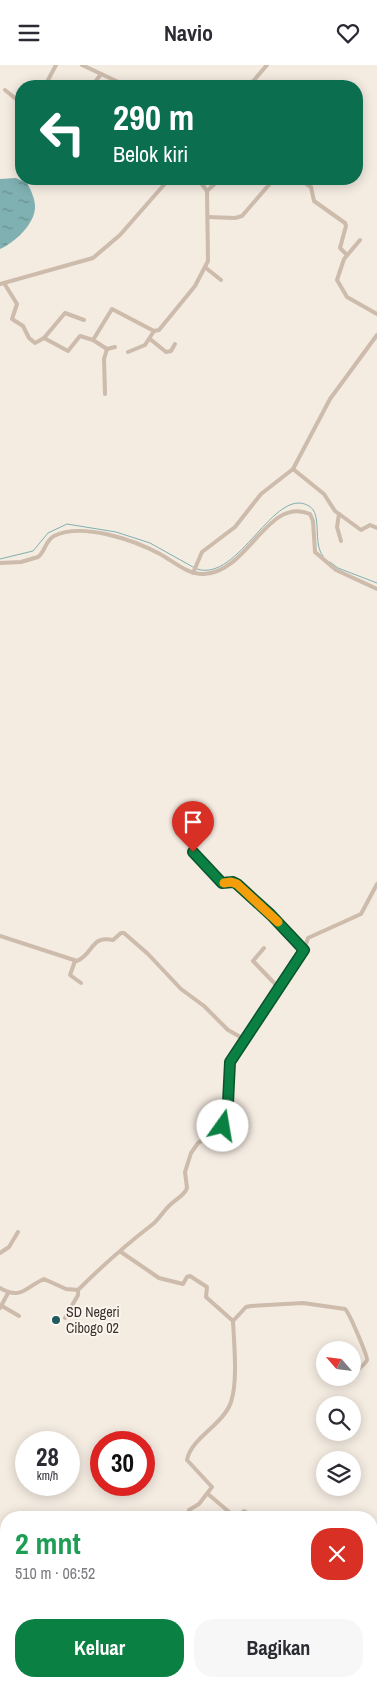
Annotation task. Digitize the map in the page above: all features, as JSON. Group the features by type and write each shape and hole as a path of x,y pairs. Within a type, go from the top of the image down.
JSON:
{"street":[{"path":"48,80 56,65"},
{"path":"82,65 114,80"},
{"path":"254,80 267,65"},
{"path":"97,80 102,74"},
{"path":"5,90 15,98"},
{"path":"84,321 65,313 44,338 35,343 23,326 12,319 17,304 2,284 93,258 120,235 164,185"},
{"path":"128,353 145,345 154,331 163,327 191,292 206,269 209,255 207,191 202,185"},
{"path":"207,191 214,185"},
{"path":"208,217 240,217 269,185"},
{"path":"308,185 311,187 314,201 346,226 340,248 347,255"},
{"path":"360,240 347,255 337,278 343,294 377,314"},
{"path":"206,269 221,280"},
{"path":"93,340 112,309 154,331"},
{"path":"193,573 202,552 235,527 261,494 293,469 330,399 377,335"},
{"path":"44,338 68,351 80,336 93,340 107,349 114,347"},
{"path":"150,339 166,352 171,351 176,344"},
{"path":"106,394 104,359 107,349"},
{"path":"293,469 324,494 331,506 339,514 361,529 370,525 377,528"},
{"path":"0,563 21,562 38,557 52,538 83,530 144,546 193,573 206,574 224,568 245,552 280,514 293,511 310,514 313,521 315,552 336,570 377,589"},
{"path":"339,514 337,527 341,541"},
{"path":"193,852 222,883 233,882 237,884 271,915 304,950"},
{"path":"65,1318 78,1295 78,1290 110,1259 121,1252 134,1237 154,1223 171,1203 186,1192 188,1185 186,1165 191,1153 198,1143 223,1126 228,1103 228,1068 232,1056 304,950 308,938 362,914 377,884"},
{"path":"0,935 75,961 84,957 102,938 113,940 121,933 124,933 148,954 181,989 204,1006 228,1030 244,1039"},
{"path":"264,948 253,961 278,987"},
{"path":"75,961 70,975 81,983"},
{"path":"0,1253 9,1247 18,1232"},
{"path":"121,1252 159,1278 183,1283 190,1276 205,1284 207,1287 206,1297 233,1321"},
{"path":"0,1289 8,1293 26,1291 44,1279 66,1289 78,1290"},
{"path":"8,1293 1,1307 19,1316"},
{"path":"189,1511 208,1494 212,1485 187,1460 196,1443 210,1431 231,1402 233,1382 233,1321 246,1307 303,1303 345,1309 354,1322 360,1341"},
{"path":"361,1343 368,1356 361,1366"},
{"path":"208,1494 229,1511"}],"water":[{"path":"15,178 15,185 28,185 35,207 32,220 23,232 0,249 0,179"}],"waterway":[{"path":"197,569 212,569 227,562 242,550 269,520 283,509 296,503 309,506 316,515 318,544 323,556"},
{"path":"0,559 33,551 48,533 67,524 116,532 150,543 193,567"},
{"path":"330,562 338,568 377,583"}],"slow traffic":[{"path":"224,883 233,882 237,884 278,922"}],"place":[{"name":"SD Negeri Cibogo 02","path":"56,1320"}],"route":[{"path":"193,852 222,883 233,882 237,884 271,915 304,950 232,1056 228,1068 228,1103 223,1126"}]}
